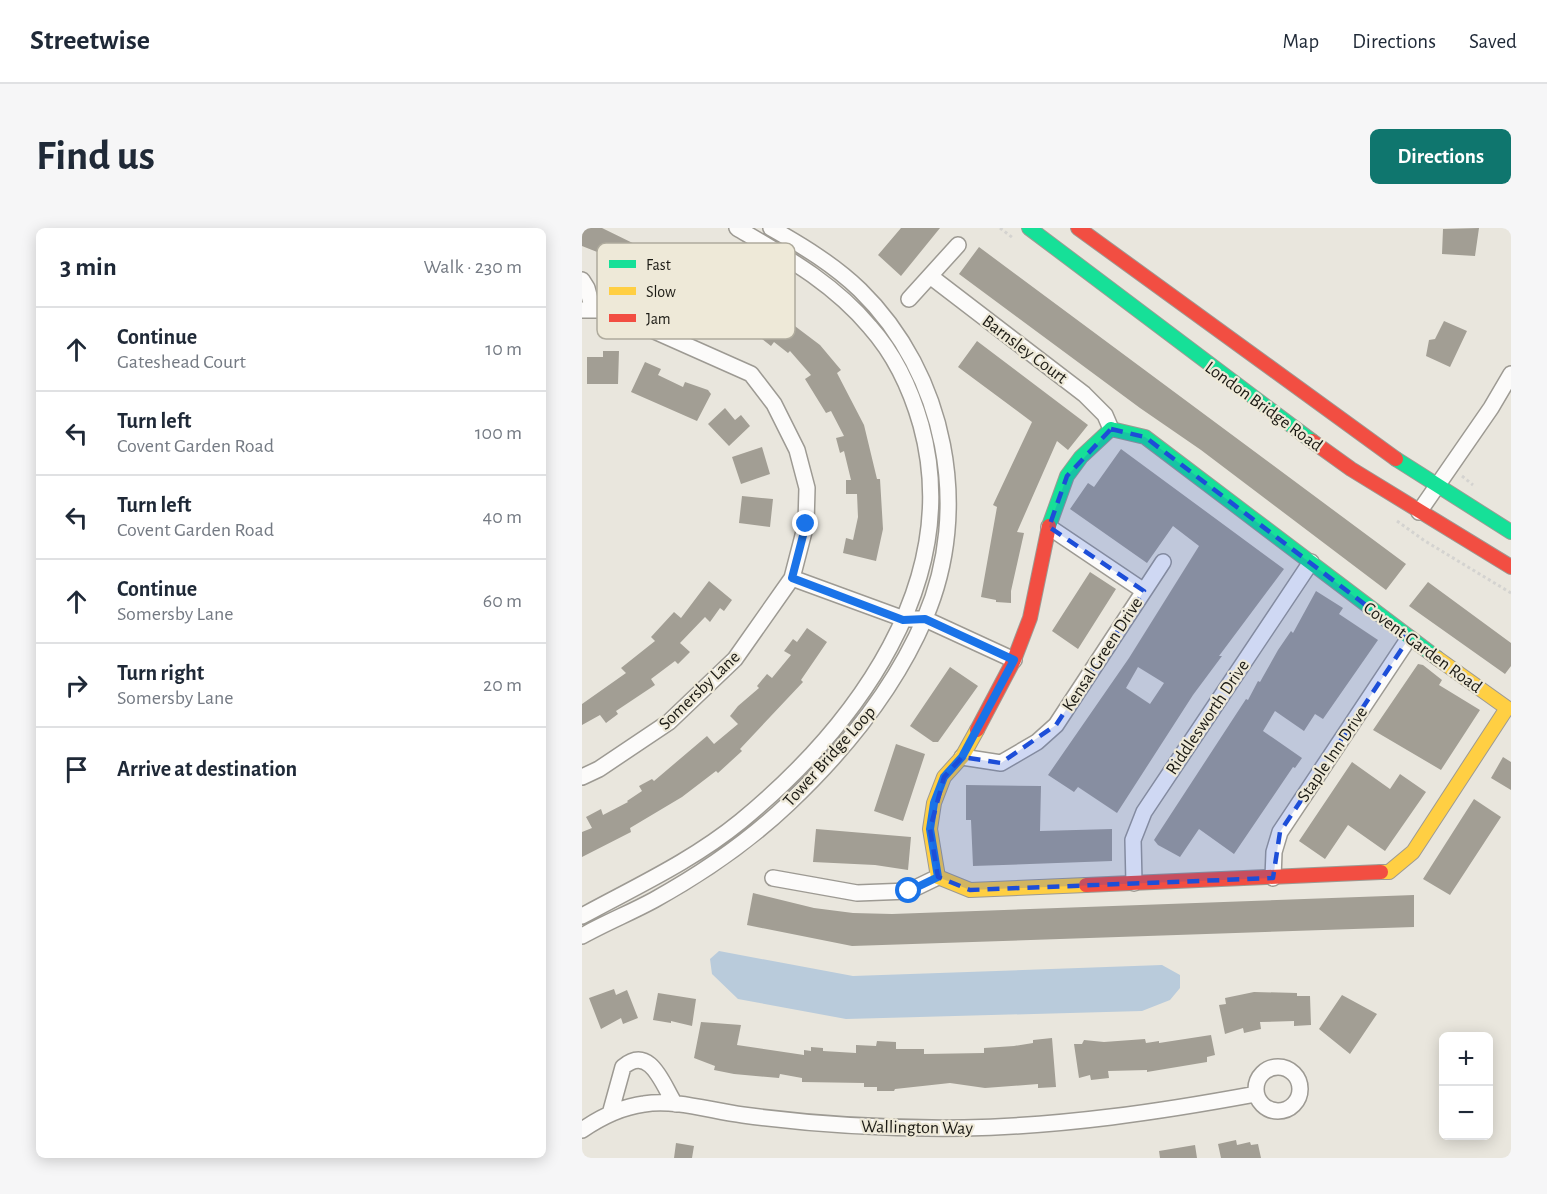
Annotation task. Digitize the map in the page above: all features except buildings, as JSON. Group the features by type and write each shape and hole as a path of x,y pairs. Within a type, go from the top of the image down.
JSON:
{"street":[{"name":"Tower Bridge Loop","path":"737,228 762,243"},
{"name":"Tower Bridge Loop","path":"582,936 685,882 744,841 788,804 839,751 877,702 925,619 943,562 948,512 945,458 926,387 904,345 862,292 815,254 771,228"},
{"name":"London Bridge Road","path":"1029,228 1258,402 1351,469 1511,567"},
{"name":"London Bridge Road","path":"1078,228 1435,486 1511,532"},
{"path":"909,299 957,245"},
{"name":"Tower Bridge Loop","path":"582,916 679,865 765,800 819,746 844,715 883,658 903,620 924,564 931,514 929,464 910,392 886,347 871,327 841,297 795,262"},
{"name":"Barnsley Court","path":"930,276 1084,394 1105,415 1111,429"},
{"path":"582,280 587,288 587,310"},
{"name":"Somersby Lane","path":"582,777 599,769 669,723 735,659 792,578 806,524 807,488 797,450 774,404 751,374 672,339"},
{"path":"1419,512 1491,408 1511,374"},
{"path":"773,878 857,893 909,891 938,877 930,829 934,803 944,777 962,757 1014,660 1030,618 1049,527 1067,476 1081,457 1111,429"},
{"name":"Covent Garden Road","path":"938,877 969,890 1389,872 1413,852 1507,708 1409,638 1145,436 1111,429"},
{"name":"Kensal Green Drive","path":"962,757 1001,763 1028,747 1049,730 1144,591 1049,527"},
{"path":"1144,591 1164,562"},
{"name":"Riddlesworth Drive","path":"1134,883 1133,840 1144,812 1311,562"},
{"path":"792,578 903,620 925,619 1014,660"},
{"name":"Staple Inn Drive","path":"1272,878 1274,852 1280,832 1409,638"},
{"path":"610,1114 623,1067 635,1060 644,1060 655,1068 675,1104"},
{"name":"Wallington Way","path":"582,1130 610,1114 645,1104 675,1104 742,1115 825,1124 893,1128 966,1128 1044,1125 1121,1117 1257,1094"}],"highlighted area":[{"path":"1111,429 1145,437 1409,638 1280,832 1273,878 970,890 938,877 930,829 944,777 962,757 1001,763 1056,725 1144,591 1049,527 1067,476"}],"water":[{"path":"719,951 853,976 1162,965 1180,975 1180,988 1170,1000 1142,1011 846,1019 738,999 712,974 710,959"}],"traffic: fast":[{"path":"1029,228 1312,441"},
{"path":"1111,429 1145,437 1437,658"},
{"path":"1049,526 1067,476 1081,457 1111,429"},
{"path":"1396,459 1511,532"}],"traffic: slow":[{"path":"1381,872 1389,872 1413,852 1507,708 1437,658"},
{"path":"977,730 962,757 944,777 934,803 930,829 938,877 970,890 1086,885"}],"traffic: jam":[{"path":"1078,228 1396,459"},
{"path":"1312,441 1351,469 1511,567"},
{"path":"977,730 1014,660 1030,618 1049,526"},
{"path":"1086,885 1381,872"}],"route":[{"path":"806,524 792,578 903,620 925,619 1014,660 962,757 944,777 934,803 930,829 938,877 909,891"}]}
